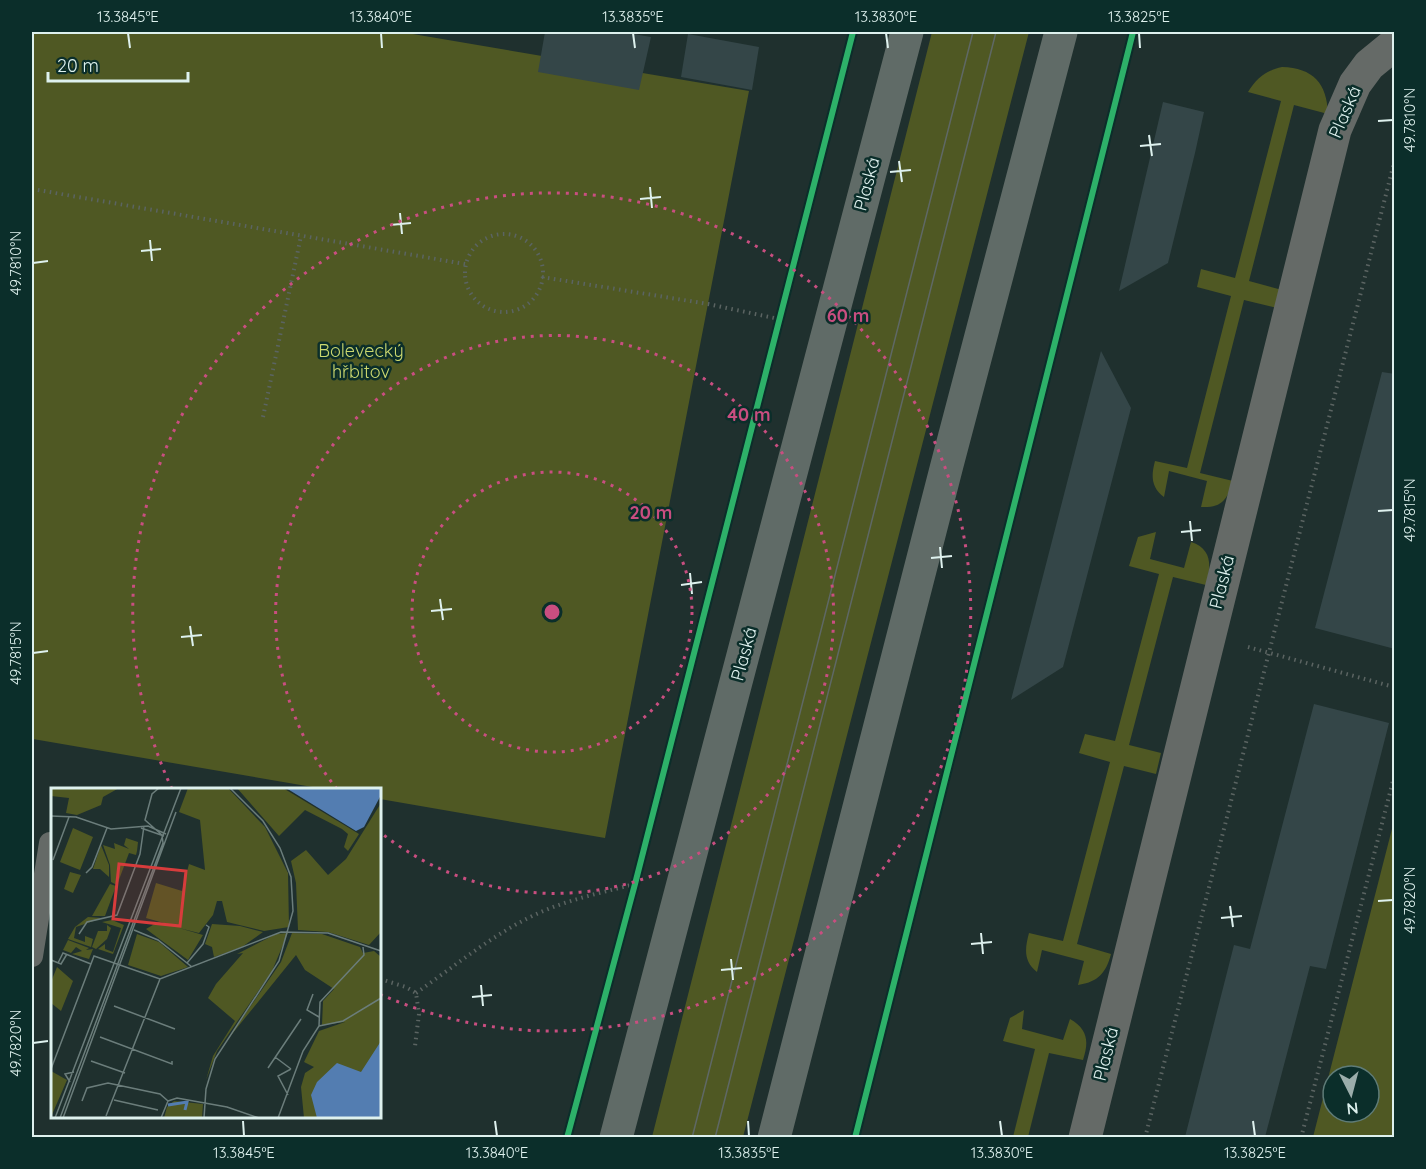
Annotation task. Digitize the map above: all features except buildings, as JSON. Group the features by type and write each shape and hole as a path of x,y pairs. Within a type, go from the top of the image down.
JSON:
{"main road":[{"name":"Plaská","path":"616,1137 907,32"},
{"path":"774,1137 946,465 1061,32"}],"street":[{"name":"Plaská","path":"1085,1137 1335,130 1355,84 1369,65 1395,45"}],"lane":[{"path":"32,956 50,843"}],"path":[{"path":"1145,1137 1395,163"},
{"path":"32,189 465,264"},
{"path":"503,233 528,242 537,252 542,264 542,277 539,291 530,302 518,309 504,312 490,310 469,292 465,278 465,264 479,242 503,233"},
{"path":"263,417 301,236"},
{"path":"542,277 708,304 779,319"},
{"path":"776,331 782,308"},
{"path":"1209,637 1395,687"},
{"path":"1301,1137 1395,777"},
{"path":"632,895 638,872"},
{"path":"416,993 512,927 541,912 635,884"},
{"path":"381,979 406,987 416,993"},
{"path":"415,1046 419,1014 416,993"}],"green space":[{"name":"Bolevecký hřbitov","path":"32,32 401,32 749,91 605,838 381,799 381,788 318,788 33,739 32,743"},
{"path":"932,32 1029,32 743,1137 652,1137"},
{"path":"1282,67 1302,70 1316,79 1325,94 1328,114 1294,105 1249,281 1282,290 1277,308 1244,300 1200,473 1233,481 1223,502 1214,506 1201,507 1207,481 1169,471 1164,497 1154,485 1154,466 1155,461 1187,468 1231,296 1197,287 1201,269 1235,278 1281,101 1248,92 1262,76"},
{"path":"1156,532 1150,559 1184,568 1191,542 1207,554 1209,572 1206,585 1173,577 1129,745 1161,753 1156,774 1124,766 1077,944 1111,954 1100,976 1091,982 1078,985 1084,961 1042,950 1037,972 1027,959 1027,944 1029,933 1063,941 1110,762 1079,753 1085,734 1115,741 1159,574 1129,566 1138,537"},
{"path":"1394,821 1394,1137 1313,1137 1321,1106 1321,1124 1381,1124 1381,1064 1332,1064"},
{"path":"1024,1010 1022,1029 1063,1040 1070,1019 1084,1032 1086,1047 1083,1060 1049,1053 1028,1137 1013,1137 1035,1049 1003,1041 1010,1018"}],"tram line":[{"path":"692,1138 973,32"},
{"path":"715,1138 996,32"}],"cycle path":[{"path":"567,1138 635,884 853,32"},
{"path":"855,1138 1133,32"}]}
